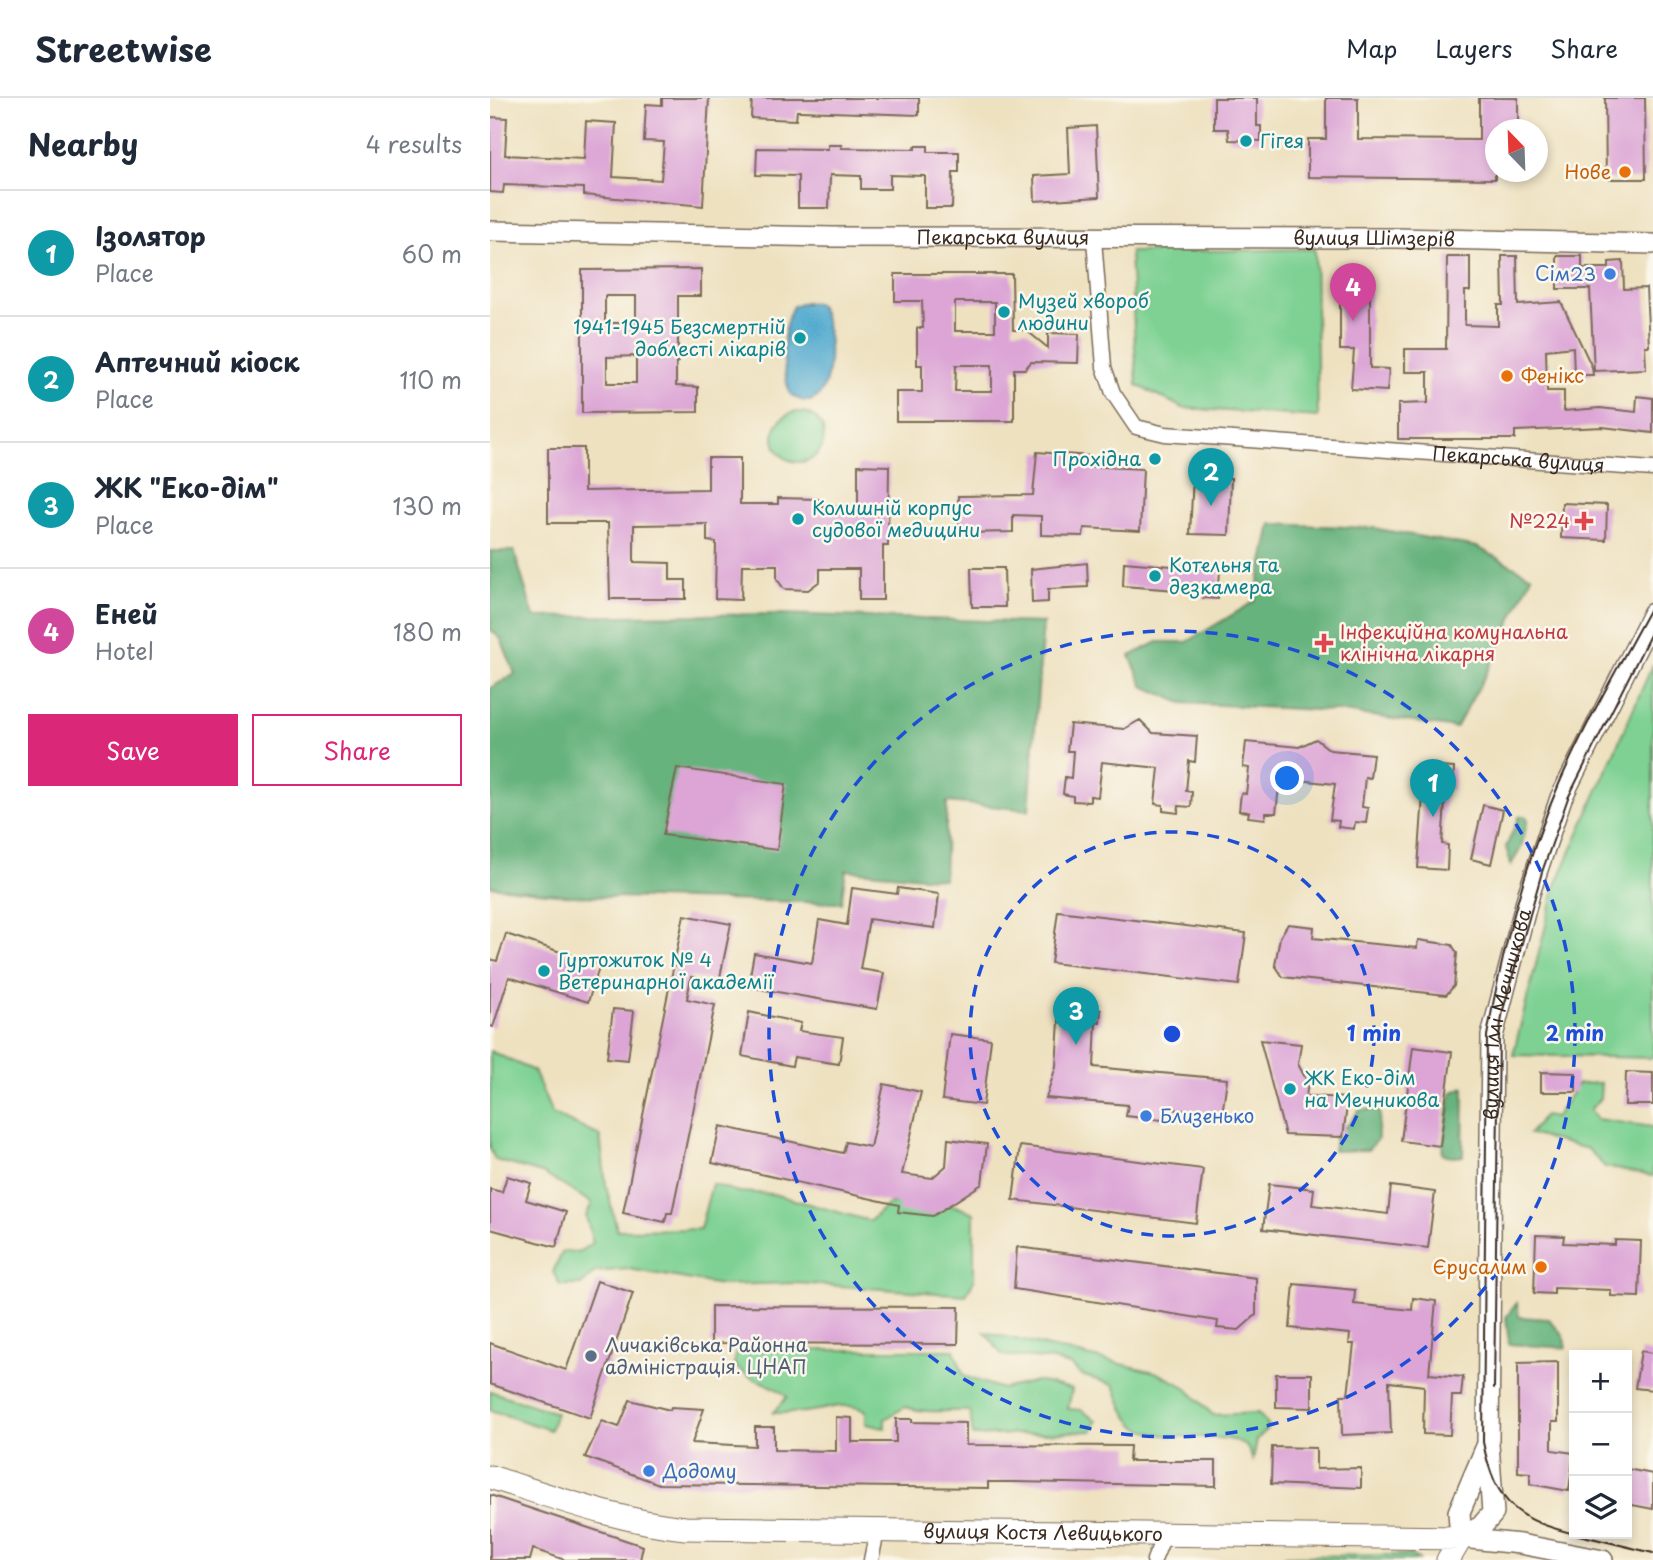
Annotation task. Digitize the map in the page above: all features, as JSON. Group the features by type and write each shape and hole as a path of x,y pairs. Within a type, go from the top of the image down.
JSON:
{"main road":[{"name":"вулиця Іллі Мечникова","path":"1488,1444 1460,1512 1461,1538 1481,1527 1493,1513 1488,1444 1494,1027 1532,882 1561,798 1653,614"},
{"name":"вулиця Костя Левицького","path":"490,1477 649,1524 685,1528 1461,1538"},
{"path":"1448,1560 1461,1538"}],"street":[{"name":"Пекарська вулиця","path":"490,231 1094,239 1104,367 1113,393 1136,427 1165,434 1653,469"},
{"name":"вулиця Шімзерів","path":"1094,239 1397,238 1653,244"},
{"path":"871,1560 877,1531"},
{"path":"1154,1560 1165,1533"},
{"name":"вулиця Костя Левицького","path":"1461,1538 1520,1544 1603,1560"}],"green space":[{"path":"1315,249 1318,417 1183,408 1137,385 1130,252"},
{"path":"799,412 817,419 824,437 817,455 799,462 781,455 774,437 781,419"},
{"path":"1271,524 1373,528 1477,547 1532,576 1487,672 1456,728 1336,711 1182,703 1143,686 1130,656 1158,642 1187,642 1255,601"},
{"path":"490,551 514,551 534,617 781,614 1043,623 1029,810 947,802 944,879 846,870 841,903 573,896 490,886 490,688 515,674 501,639 490,629"},
{"path":"1653,664 1653,1058 1513,1055 1556,885"},
{"path":"1525,816 1528,819 1521,848 1511,865 1506,847 1519,817"},
{"path":"490,1051 534,1071 552,1114 600,1136 606,1185 617,1230 700,1229 712,1184 738,1192 773,1194 870,1221 887,1205 944,1202 974,1213 974,1280 966,1295 796,1283 721,1285 629,1269 595,1272 581,1285 560,1285 553,1272 563,1251 578,1252 593,1243 586,1216 592,1203 542,1173 495,1160 490,1148"},
{"path":"1601,1083 1600,1098 1590,1110 1597,1119 1653,1127 1653,1176 1605,1167 1588,1149 1529,1134 1544,1116 1555,1118 1578,1084"},
{"path":"1464,1087 1463,1156 1453,1157 1442,1153 1451,1093"},
{"path":"1379,1109 1378,1139 1368,1150 1333,1151 1335,1136 1350,1123 1359,1110"},
{"path":"1517,1303 1519,1317 1549,1319 1563,1335 1567,1348 1509,1344 1506,1317"},
{"path":"985,1332 1155,1372 1184,1386 1213,1415 1258,1413 1269,1426 1257,1440 1253,1460 1247,1447 1238,1441 1150,1432 1138,1427 1129,1418 1114,1385 1081,1375 1072,1366 1053,1360 1002,1355"},
{"path":"737,1350 954,1350 964,1376 1002,1389 1037,1381 1072,1389 1068,1409 1081,1410 1097,1421 1092,1431 973,1436 970,1411 929,1411 905,1407 885,1419 885,1428 866,1424 866,1411 851,1406 773,1413 787,1397 775,1388 748,1376 734,1365"},
{"path":"490,1391 556,1413 550,1430 490,1410"},
{"path":"1410,1555 1420,1560 1285,1560 1285,1556"}],"water":[{"path":"817,303 823,314 829,350 824,386 817,397 805,401 790,394 785,373 784,349 789,315 793,306"}],"building":[{"path":"662,98 709,98 703,206 584,195 584,188 504,185 503,193 490,192 490,117 507,118 505,155 584,159 586,121 616,123 613,177 661,180 664,142 644,141 646,104 662,105"},
{"path":"752,98 919,98 919,115 797,111 796,120 751,118"},
{"path":"1214,98 1257,98 1257,126 1261,126 1261,141 1229,140 1228,129 1214,129"},
{"path":"1326,98 1358,98 1358,139 1479,140 1479,98 1518,98 1518,119 1485,119 1485,179 1308,177 1308,139 1326,139"},
{"path":"1605,98 1645,98 1646,179 1606,179"},
{"path":"1096,126 1099,197 1035,201 1034,176 1070,174 1068,128"},
{"path":"828,145 842,145 841,148 915,149 915,146 928,146 928,152 959,152 959,172 953,172 952,208 925,208 925,176 890,175 890,189 861,189 861,176 830,175 829,208 798,208 798,176 756,175 757,148 828,149"},
{"path":"1502,256 1517,256 1518,305 1561,302 1592,367 1593,375 1574,375 1573,347 1546,350 1547,391 1564,391 1564,411 1600,408 1636,412 1637,396 1653,398 1653,433 1603,427 1515,431 1515,439 1398,439 1398,404 1428,403 1428,372 1405,372 1405,349 1446,349 1447,257 1470,257 1470,291 1465,291 1465,325 1498,326 1498,305 1503,305"},
{"path":"1557,256 1582,256 1582,268 1609,268 1609,262 1623,261 1624,289 1646,288 1649,346 1645,346 1646,369 1594,371 1590,289 1557,289"},
{"path":"701,269 701,296 678,296 676,362 676,386 698,387 698,412 582,413 582,270","holes":["605,296 636,296 636,323 605,323","636,356 636,383 607,383 607,357"]},
{"path":"895,274 1012,274 1013,330 1026,330 1048,348 1048,333 1079,334 1078,363 1031,362 1025,369 1014,369 1014,421 896,421 896,392 922,392 922,365 917,365 917,328 923,328 922,301 895,301","holes":["955,302 995,302 995,331 955,331","956,365 992,365 992,391 955,391"]},
{"path":"1340,293 1370,293 1370,368 1389,369 1387,391 1351,389 1354,350 1340,350"},
{"path":"548,448 584,448 584,491 708,489 708,458 740,458 740,504 778,504 778,498 818,499 818,506 858,506 858,465 889,466 888,546 883,546 883,600 859,600 859,569 820,569 820,581 808,590 784,589 777,579 777,565 742,565 741,600 715,599 716,542 707,541 707,524 634,525 634,562 670,563 670,580 686,580 686,599 610,599 608,523 548,523"},
{"path":"1037,452 1089,456 1088,466 1143,469 1140,531 1084,528 1083,536 1041,535 1041,516 1013,515 1013,532 959,533 958,496 1033,495"},
{"path":"1193,476 1231,478 1229,535 1190,534"},
{"name":"№224","path":"1562,503 1607,505 1606,540 1561,538"},
{"name":"Котельня та дезкамера","path":"1124,562 1220,570 1218,599 1203,598 1204,592 1123,586"},
{"path":"1087,563 1088,587 1048,589 1048,602 1032,603 1031,569"},
{"path":"971,568 1004,568 1005,607 972,607"},
{"path":"1140,720 1153,733 1197,736 1195,762 1189,761 1186,791 1192,792 1191,807 1179,806 1178,813 1163,811 1163,805 1155,804 1159,768 1102,762 1098,797 1090,796 1090,802 1073,801 1073,796 1063,794 1065,777 1071,778 1073,751 1067,751 1070,724 1124,729"},
{"path":"1316,739 1330,750 1373,754 1370,778 1365,777 1362,807 1368,808 1366,823 1355,822 1354,829 1338,827 1339,821 1330,820 1335,784 1280,778 1276,813 1266,813 1265,819 1248,817 1249,812 1239,811 1241,793 1246,794 1249,768 1243,767 1246,742 1299,747"},
{"path":"1425,766 1454,768 1453,790 1446,789 1442,844 1448,845 1447,870 1418,868"},
{"path":"677,768 786,784 777,850 663,835"},
{"path":"1483,805 1503,810 1491,864 1471,859"},
{"path":"852,888 897,894 898,888 939,894 935,928 869,919 860,969 884,973 877,1009 748,987 754,953 812,963 819,920 847,925"},
{"path":"1058,911 1246,933 1239,985 1051,963"},
{"path":"684,915 731,924 719,982 691,977 687,999 715,1005 672,1213 667,1213 665,1222 623,1213"},
{"path":"1288,924 1314,927 1313,938 1417,948 1418,940 1452,945 1457,953 1454,986 1446,995 1283,977 1275,965 1280,937"},
{"name":"Гуртожиток № 4 Ветеринарної академії","path":"506,934 600,965 588,1002 509,977 493,1027 490,1026 490,959 497,961"},
{"path":"1060,1006 1101,1010 1100,1023 1096,1022 1094,1067 1227,1079 1222,1115 1164,1108 1162,1120 1126,1116 1128,1105 1046,1098 1056,1066"},
{"path":"613,1009 634,1011 628,1060 607,1058"},
{"path":"749,1012 801,1023 799,1031 843,1037 839,1064 794,1057 792,1066 742,1056"},
{"path":"950,1034 991,1039 983,1105 942,1100"},
{"name":"ЖК Еко-дім на Мечникова","path":"1260,1040 1301,1044 1298,1064 1308,1083 1306,1096 1348,1098 1343,1137 1285,1135"},
{"path":"1413,1047 1452,1052 1440,1146 1401,1141"},
{"path":"1541,1072 1576,1073 1576,1092 1541,1092"},
{"path":"1626,1072 1653,1073 1653,1105 1625,1105"},
{"path":"884,1084 921,1092 902,1174 932,1178 946,1166 948,1139 987,1144 982,1184 933,1216 898,1212 899,1205 712,1163 720,1126 843,1153 846,1142 870,1147"},
{"path":"1020,1146 1203,1169 1196,1223 1013,1200"},
{"path":"507,1176 531,1183 526,1200 566,1212 556,1247 490,1229 490,1189 502,1192"},
{"path":"1269,1184 1314,1189 1312,1205 1388,1214 1391,1186 1435,1192 1428,1248 1263,1229"},
{"path":"1536,1235 1564,1236 1563,1243 1615,1245 1615,1240 1641,1241 1639,1297 1611,1296 1611,1290 1554,1288 1554,1294 1534,1293"},
{"path":"1017,1247 1256,1278 1256,1315 1239,1330 1217,1328 1218,1321 1014,1289"},
{"name":"Личаківська Районна адміністрація. ЦНАП","path":"597,1281 633,1293 590,1418 490,1384 490,1343 566,1370"},
{"path":"1294,1284 1355,1290 1354,1304 1412,1310 1413,1298 1436,1301 1429,1374 1463,1377 1461,1396 1452,1396 1450,1435 1423,1434 1424,1386 1389,1382 1391,1433 1342,1435 1341,1395 1348,1395 1354,1344 1349,1344 1350,1334 1290,1328"},
{"path":"711,1306 959,1307 958,1344 711,1343"},
{"path":"1641,1351 1653,1353 1653,1390 1635,1388"},
{"path":"1558,1362 1558,1422 1552,1422 1552,1450 1569,1452 1569,1491 1530,1484 1530,1473 1518,1472 1518,1363"},
{"path":"1276,1374 1312,1374 1312,1408 1276,1407"},
{"path":"630,1400 670,1410 671,1407 704,1409 692,1443 755,1446 755,1427 774,1427 774,1450 836,1451 836,1417 852,1418 852,1442 896,1442 896,1419 966,1423 966,1445 1130,1446 1129,1461 1216,1461 1216,1486 1015,1482 988,1482 988,1488 659,1484 585,1457 602,1421 619,1427"},
{"path":"1272,1447 1316,1448 1316,1469 1361,1468 1361,1488 1271,1484"},
{"path":"1632,1470 1653,1474 1653,1509 1632,1505"},
{"path":"490,1495 643,1546 640,1560 565,1560 533,1549 530,1560 490,1560"}],"tram line":[{"path":"1653,603 1604,692 1547,814 1516,908 1493,1004 1487,1036 1483,1442 1495,1481 1513,1507 1525,1516 1558,1530 1653,1553"},
{"path":"1494,1388 1499,1037 1503,1010 1542,872 1568,798 1653,629"}],"place":[{"name":"Гігея","path":"1246,141"},
{"name":"Нове","path":"1625,172"},
{"name":"Сім23","path":"1610,274"},
{"name":"Музей хвороб людини","path":"1004,312"},
{"name":"Еней","path":"1353,321"},
{"name":"1941-1945 Безсмертній доблесті лікарів","path":"800,338"},
{"name":"Фенікс","path":"1507,376"},
{"name":"Прохідна","path":"1155,459"},
{"name":"Аптечний кіоск","path":"1211,506"},
{"name":"Колишній корпус судової медицини","path":"798,519"},
{"name":"№224","path":"1584,521"},
{"name":"Котельня та дезкамера","path":"1155,576"},
{"name":"Інфекційна комунальна клінічна лікарня","path":"1324,643"},
{"name":"Ізолятор","path":"1433,817"},
{"name":"Гуртожиток № 4 Ветеринарної академії","path":"544,971"},
{"name":"ЖК \"Еко-дім\"","path":"1076,1045"},
{"name":"ЖК Еко-дім на Мечникова","path":"1290,1089"},
{"name":"Близенько","path":"1146,1116"},
{"name":"Єрусалим","path":"1541,1267"},
{"name":"Личаківська Районна адміністрація. ЦНАП","path":"591,1356"},
{"name":"Додому","path":"649,1471"}]}
